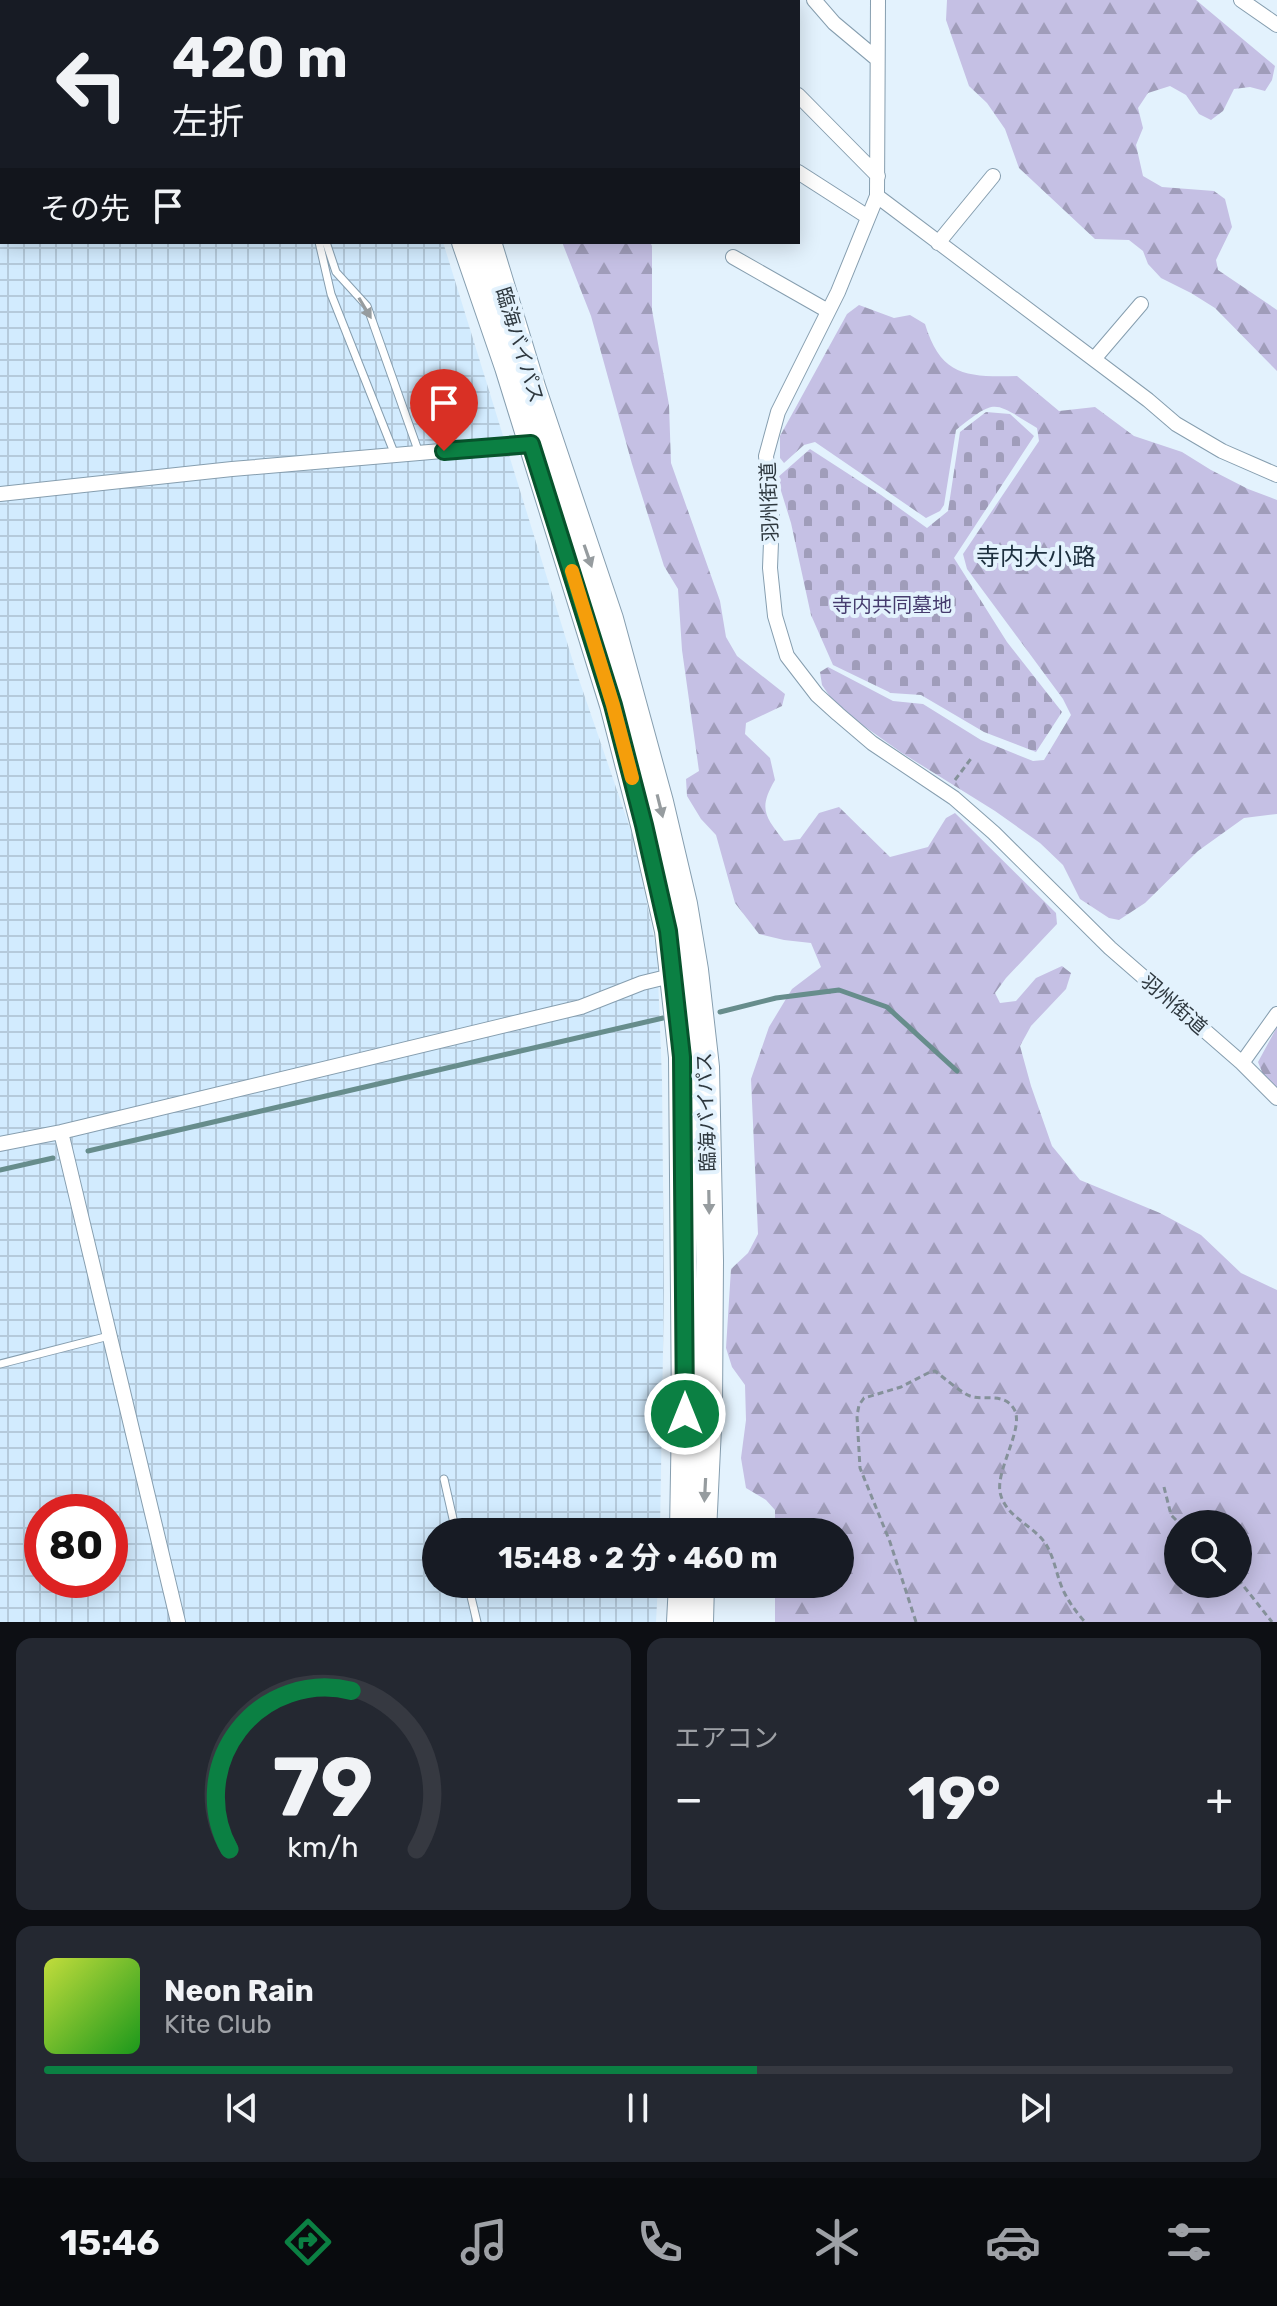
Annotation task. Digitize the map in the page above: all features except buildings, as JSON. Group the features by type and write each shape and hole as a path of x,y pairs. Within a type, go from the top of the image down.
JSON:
{"highway":[{"name":"臨海バイパス","path":"466,244 508,367 541,443 614,633 684,904 683,1518"},
{"name":"臨海バイパス","path":"489,244 533,390 541,443"},
{"name":"臨海バイパス","path":"684,972 706,1067 710,1246 709,1407 704,1518"},
{"path":"680,1622 681,1598"},
{"path":"700,1622 701,1598"}],"street":[{"path":"814,0 834,23 877,59"},
{"name":"羽州街道","path":"878,0 877,196 828,311 778,412 766,456 772,516 770,568 775,616 787,656 817,695 872,743 946,793 999,837 1110,948 1242,1063 1277,1098"},
{"path":"1241,0 1277,25"},
{"path":"800,97 878,176"},
{"path":"800,173 868,217"},
{"path":"938,243 993,176"},
{"path":"877,196 1176,424 1222,451 1277,475"},
{"path":"733,257 828,311"},
{"path":"1094,359 1141,304"},
{"path":"0,494 232,469 541,443"},
{"path":"0,1144 581,1007 642,983 684,972"},
{"path":"1242,1063 1277,1014"},
{"path":"61,1132 178,1622"}],"lane":[{"path":"319,244 331,294 395,455"},
{"path":"327,244 336,272 367,306 419,453"},
{"path":"0,1364 109,1336"},
{"path":"444,1479 453,1518"},
{"path":"471,1598 477,1622"}],"path":[{"path":"946,793 973,756"},
{"path":"916,1622 890,1542 860,1468 857,1416 864,1398 901,1387 935,1371 969,1396 993,1397 1012,1405 1017,1416 1000,1489 1005,1507 1047,1545 1064,1592 1085,1622"},
{"path":"1164,1487 1170,1510"},
{"path":"1252,1598 1269,1621"}],"shaded area":[{"path":"0,244 444,244 575,668 633,837 657,952 664,1290 660,1518 422,1518 422,1598 657,1598 656,1622 0,1622"}],"green space":[{"path":"947,0 1196,0 1275,66 1272,80 1265,91 1250,87 1234,89 1223,111 1211,120 1199,114 1186,95 1170,86 1148,93 1138,108 1143,128 1136,145 1143,176 1162,187 1214,191 1225,199 1232,227 1216,260 1218,270 1277,310 1277,371 1215,308 1161,278 1148,264 1143,251 1129,240 1095,239 1019,168 1005,129 987,103 969,86 946,20"},
{"path":"563,244 652,246 652,310 669,405 671,463 720,601 726,637 737,656 785,694 782,706 746,723 745,734 770,758 775,780 765,805 772,825 784,841 800,839 819,813 839,807 890,857 928,847 946,818 955,813 1056,913 1057,924 995,993 1000,1003 1016,1001 1036,978 1062,966 1071,973 1066,989 1031,1026 1020,1046 1052,1146 1080,1180 1160,1213 1201,1235 1241,1273 1277,1290 1277,1622 775,1622 775,1598 854,1598 854,1518 775,1518 775,1510 766,1500 746,1488 741,1458 746,1420 745,1385 732,1367 726,1348 731,1269 748,1253 758,1234 751,1079 769,1027 792,989 821,967 811,943 759,934 735,903 716,835 701,819 687,796 686,779 699,771 682,650 678,589 664,566 591,316"},
{"path":"859,305 894,318 910,315 925,324 939,355 958,370 984,376 1017,376 1059,411 1095,407 1134,436 1182,452 1248,489 1277,500 1277,814 1244,818 1198,851 1145,903 1119,920 1109,918 1080,899 1063,865 1040,843 837,707 822,685 820,672 828,667 893,701 923,704 981,740 1033,761 1044,760 1071,715 1063,699 967,569 963,554 1039,441 1037,428 1011,412 995,407 980,412 956,430 944,505 940,511 926,518 815,442 804,445 784,463 780,458 780,436 847,314"},
{"name":"寺内共同墓地","path":"986,412 1010,414 1034,436 954,558 1007,642 1062,712 1036,752 984,732 921,695 891,693 833,665 811,615 791,523 777,478 810,449 927,528 948,511 960,432"},
{"path":"1277,1027 1277,1089 1264,1077 1258,1062"}],"waterway":[{"path":"720,1012 776,998 839,990 887,1007 957,1071"},
{"path":"88,1151 663,1018"},
{"path":"0,1170 53,1158"}],"slow traffic":[{"path":"572,571 632,778"}],"district":[{"name":"寺内大小路","path":"1036,557"}],"route":[{"path":"444,451 531,444 613,705 644,825 668,931 682,1057 685,1414"}]}
